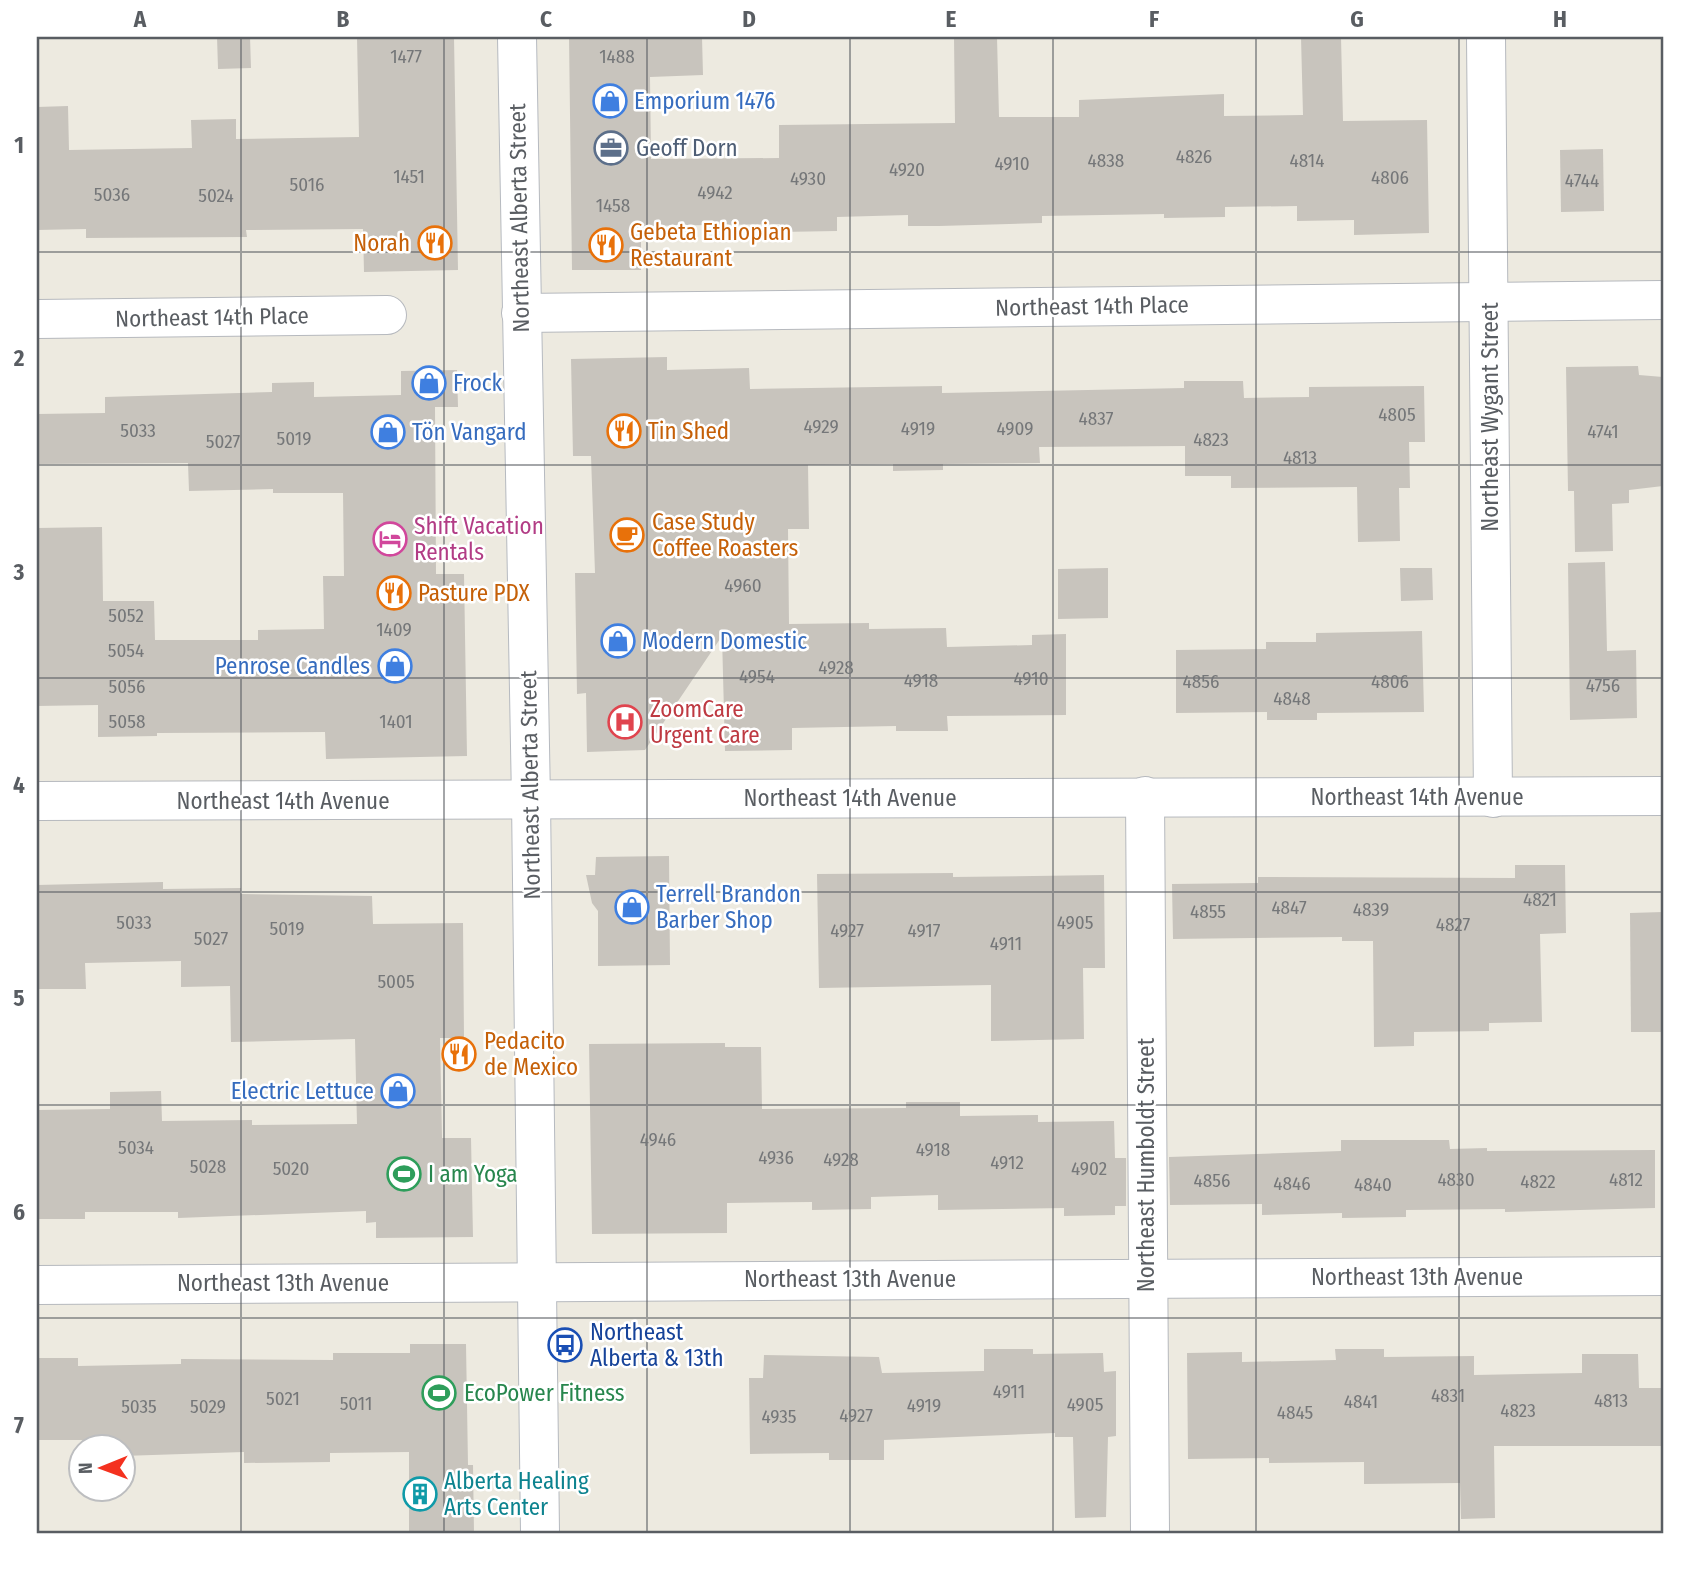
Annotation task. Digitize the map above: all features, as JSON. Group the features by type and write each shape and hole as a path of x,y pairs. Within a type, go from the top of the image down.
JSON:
{"street":[{"name":"Northeast Alberta Street","path":"517,37 531,800 540,1533"},
{"name":"Northeast Wygant Street","path":"1486,37 1493,798"},
{"name":"Northeast 14th Place","path":"520,313 1663,300"},
{"name":"Northeast 14th Place","path":"37,320 387,316"},
{"name":"Northeast Humboldt Street","path":"1145,796 1146,1278 1150,1533"},
{"name":"Northeast 14th Avenue","path":"37,801 1663,796"},
{"name":"Northeast 13th Avenue","path":"37,1285 1663,1276"}],"building":[{"path":"217,37 250,37 251,68 218,69"},
{"path":"357,37 454,37 458,270 364,272 363,229 246,230 247,237 86,238 86,229 37,230 37,107 68,106 69,150 192,148 191,120 236,119 236,139 359,137"},
{"path":"569,37 702,37 703,75 650,77 651,159 779,158 779,125 955,123 954,37 997,37 999,117 1079,117 1079,100 1224,94 1224,116 1303,115 1301,37 1341,37 1343,121 1427,120 1429,233 1354,235 1354,220 1297,221 1297,206 1225,207 1225,217 1164,218 1164,214 1042,216 1042,223 939,226 908,226 908,215 837,217 837,231 780,232 780,224 641,226 641,270 572,270"},
{"path":"1603,149 1604,211 1561,212 1560,150"},
{"path":"667,357 667,370 749,368 750,389 942,386 942,393 1184,388 1184,381 1243,381 1244,398 1309,397 1309,387 1424,386 1425,442 1409,442 1410,488 1399,488 1400,541 1358,542 1357,487 1231,488 1231,476 1185,476 1185,446 1039,447 1040,463 943,464 943,470 893,471 893,464 808,465 809,529 788,529 789,624 869,623 869,629 946,628 947,647 1032,645 1032,635 1066,634 1066,715 947,716 948,731 896,731 896,726 792,728 792,750 725,751 722,636 645,750 587,752 586,693 577,694 575,573 595,573 591,456 573,456 571,359"},
{"path":"1638,366 1639,375 1663,377 1663,486 1629,490 1629,503 1612,504 1613,551 1575,552 1574,491 1568,491 1566,367"},
{"path":"457,370 458,407 435,407 436,574 464,574 467,756 326,759 325,732 157,733 157,736 98,737 98,705 37,706 37,528 102,527 103,601 154,601 155,640 258,640 258,630 324,629 323,576 344,576 343,493 273,493 273,489 189,491 188,463 37,464 37,414 105,413 105,397 272,392 272,383 314,382 314,397 401,395 401,371"},
{"path":"1605,562 1607,651 1636,650 1637,718 1570,720 1568,563"},
{"path":"1108,568 1108,618 1058,619 1058,569"},
{"path":"1400,568 1432,568 1433,600 1401,601"},
{"path":"1422,631 1424,712 1317,713 1317,720 1267,720 1267,712 1176,713 1176,650 1266,649 1266,642 1316,642 1316,633"},
{"name":"Terrell Brandon Barber Shop","path":"669,856 670,965 598,966 598,911 592,903 586,875 595,875 596,857"},
{"path":"1515,865 1565,865 1566,933 1540,934 1542,1022 1489,1023 1489,1031 1414,1032 1414,1046 1374,1047 1373,941 1342,941 1342,937 1173,939 1172,884 1258,883 1258,877 1515,878"},
{"path":"953,873 953,877 1104,875 1105,968 1083,968 1084,1039 991,1041 991,985 819,988 817,874"},
{"path":"163,882 163,889 241,888 241,894 372,896 373,924 463,923 464,1038 440,1038 442,1138 471,1138 473,1237 376,1238 376,1222 366,1223 366,1211 178,1218 178,1212 85,1212 85,1219 37,1219 37,1110 110,1109 110,1092 161,1091 162,1121 252,1120 252,1125 357,1124 355,1039 231,1042 230,986 181,987 181,961 85,963 86,989 37,989 37,885"},
{"path":"1663,912 1663,1032 1631,1032 1630,913"},
{"path":"725,1043 725,1047 761,1047 762,1109 906,1108 906,1102 960,1102 960,1116 1038,1115 1038,1122 1114,1121 1115,1158 1126,1158 1126,1206 1115,1206 1115,1215 1064,1216 1064,1208 938,1210 938,1195 871,1197 871,1209 812,1210 812,1202 727,1203 727,1233 592,1234 589,1044"},
{"path":"1341,1140 1449,1140 1450,1149 1487,1148 1487,1151 1655,1150 1655,1208 1505,1212 1505,1209 1406,1210 1406,1217 1342,1218 1342,1213 1262,1215 1262,1204 1170,1205 1169,1157 1341,1151"},
{"path":"410,1344 466,1344 468,1465 473,1465 474,1533 409,1533 409,1452 330,1453 330,1462 244,1463 244,1452 136,1456 136,1434 66,1434 66,1440 37,1440 37,1358 78,1358 78,1366 181,1364 181,1359 333,1360 333,1353 410,1353"},
{"path":"984,1349 1033,1349 1033,1354 1103,1353 1104,1372 1116,1371 1116,1436 1108,1437 1106,1517 1075,1518 1073,1437 1055,1437 1055,1433 884,1440 884,1460 829,1460 829,1453 750,1454 749,1378 763,1378 764,1355 879,1357 882,1373 984,1371"},
{"path":"1335,1349 1384,1349 1384,1357 1474,1356 1474,1375 1582,1373 1582,1354 1638,1354 1639,1388 1663,1388 1663,1446 1494,1446 1495,1518 1461,1519 1460,1483 1364,1484 1364,1462 1269,1463 1269,1458 1188,1459 1187,1353 1242,1352 1242,1362 1336,1360"}],"place":[{"name":"Emporium 1476","path":"610,101"},
{"name":"Geoff Dorn","path":"611,148"},
{"name":"Norah","path":"435,243"},
{"name":"Gebeta Ethiopian Restaurant","path":"606,245"},
{"name":"Frock","path":"429,383"},
{"name":"Tin Shed","path":"624,431"},
{"name":"Tön Vangard","path":"388,432"},
{"name":"Case Study Coffee Roasters","path":"627,535"},
{"name":"Shift Vacation Rentals","path":"390,539"},
{"name":"Pasture PDX","path":"394,593"},
{"name":"Modern Domestic","path":"618,641"},
{"name":"Penrose Candles","path":"395,666"},
{"name":"ZoomCare Urgent Care","path":"625,722"},
{"name":"Terrell Brandon Barber Shop","path":"632,907"},
{"name":"Pedacito de Mexico","path":"459,1054"},
{"name":"Electric Lettuce","path":"398,1091"},
{"name":"I am Yoga","path":"404,1174"},
{"name":"Northeast Alberta & 13th","path":"565,1345"},
{"name":"EcoPower Fitness","path":"439,1393"},
{"name":"Alberta Healing Arts Center","path":"420,1494"}]}
